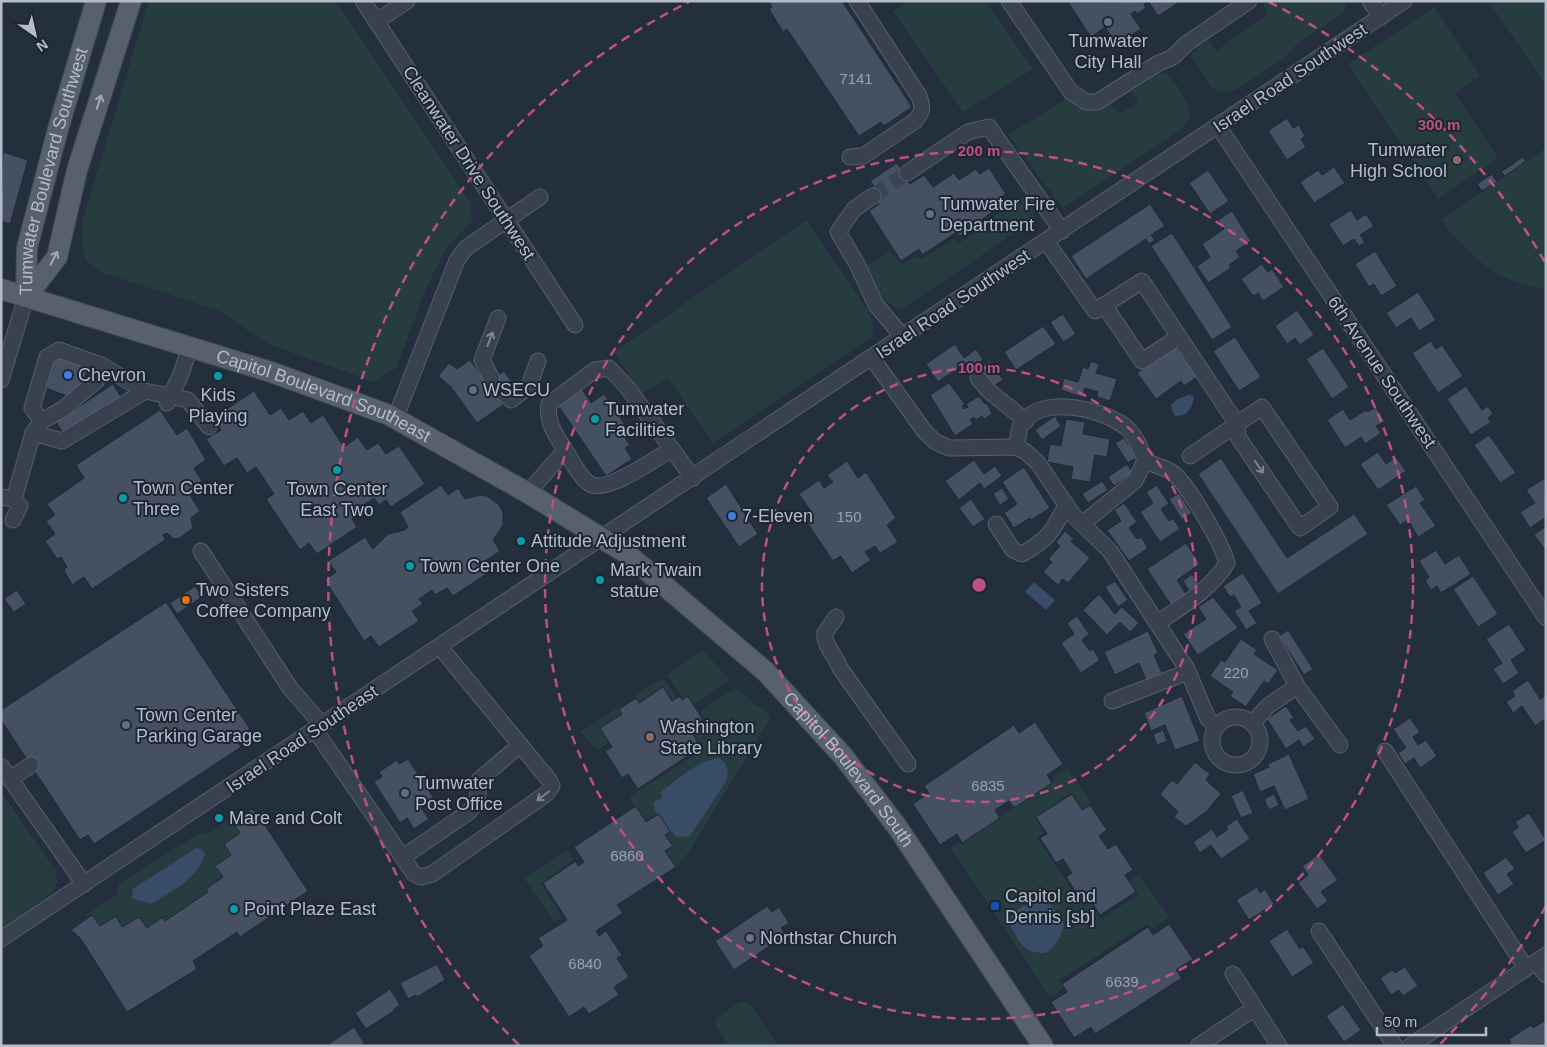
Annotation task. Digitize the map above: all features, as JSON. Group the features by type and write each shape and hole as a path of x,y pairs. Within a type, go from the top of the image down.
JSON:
{"main road":[{"name":"Tumwater Boulevard Southwest","path":"26,297 27,248 58,129 96,1"},
{"name":"Tumwater Boulevard Southwest","path":"26,297 56,257 77,170 131,1"},
{"name":"Capitol Boulevard Southeast","path":"1,289 271,372 395,419 528,493 602,539"},
{"name":"Capitol Boulevard South","path":"602,539 626,553 766,672 815,724 898,828 1043,1046"}],"street":[{"name":"Cleanwater Drive Southwest","path":"364,1 575,325"},
{"path":"377,21 407,1"},
{"path":"850,157 863,156 915,121 922,114 922,104 919,96 857,1"},
{"path":"1009,1 1071,92 1086,102 1097,102 1157,64 1173,57 1186,44 1249,1"},
{"path":"1370,1 1381,17"},
{"name":"Israel Road Southwest","path":"602,539 1404,1"},
{"name":"6th Avenue Southwest","path":"1218,126 1546,618"},
{"path":"907,173 968,132 989,128 1062,231"},
{"path":"872,196 854,209 838,232 857,264 876,304 903,337"},
{"path":"395,419 457,260 466,248 540,197"},
{"path":"1046,241 1094,311 1142,280 1237,424 1238,436 1300,528 1330,507 1262,407 1237,424 1190,456"},
{"path":"1,380 26,297"},
{"path":"1104,305 1142,361 1179,337"},
{"path":"498,318 482,360 496,384 511,400 529,386 538,361"},
{"path":"169,399 181,374 190,347"},
{"path":"146,391 62,441 37,427 32,408 47,357 59,350 101,365 146,391 169,399 188,400 209,427"},
{"path":"872,358 925,432 936,442 949,448 1017,447 1038,463 1066,505 1082,524 1110,551 1188,672 1208,719 1217,727"},
{"path":"13,520 20,506 8,498 37,427 63,409 97,380 101,365"},
{"path":"672,449 614,482 598,486 590,484 582,477 552,429 548,416 549,404 595,370 609,368 615,373 672,449 693,478"},
{"path":"978,378 989,391 1026,421"},
{"path":"1017,447 1021,424 1037,412 1058,407 1082,407 1127,428 1139,444 1145,461 1174,473 1223,548 1227,563 1218,578 1202,593 1157,623"},
{"path":"528,493 566,450"},
{"path":"1082,524 1134,481 1145,461"},
{"path":"996,524 1013,550 1022,554 1042,544 1066,505"},
{"name":"Israel Road Southeast","path":"1,939 602,539"},
{"path":"201,552 403,857 418,876 421,877 432,874 550,790 552,786 440,647"},
{"path":"836,617 825,632 827,644 836,656 840,668 908,764"},
{"path":"1272,639 1297,686 1340,745"},
{"path":"1112,701 1188,672"},
{"path":"1252,724 1268,706 1297,686"},
{"path":"1230,718 1245,719 1252,724 1259,737 1257,752 1252,758 1238,765 1223,762 1217,756 1212,741 1217,727 1230,718"},
{"path":"403,857 469,812 476,801 480,779 520,745"},
{"path":"1385,751 1546,975"},
{"path":"1,766 84,884"},
{"path":"10,778 31,766"},
{"path":"1318,931 1395,1046"},
{"path":"1410,1046 1536,961"},
{"path":"1232,974 1255,1008 1274,1044"},
{"path":"1198,1046 1255,1008"}],"green space":[{"path":"149,1 336,1 471,203 472,221 446,248 428,284 396,368 374,382 268,344 219,311 101,272 85,260 82,241 83,219"},
{"path":"908,1 985,1 1033,69 963,112 893,11"},
{"path":"1266,1 1348,2 1344,12 1295,46 1285,57 1234,91 1219,92 1212,88 1193,59 1192,53 1208,40 1216,51 1268,14 1263,4"},
{"path":"1488,1 1546,1 1546,85"},
{"path":"1434,7 1480,76 1455,93 1498,158 1438,199 1348,64"},
{"path":"1163,72 1172,79 1185,98 1189,116 1185,125 1181,130 1063,208 1008,135 1069,97 1077,107 1103,105 1109,101 1119,114 1138,103 1132,91"},
{"path":"1546,148 1546,289 1529,286 1499,275 1462,245 1441,220"},
{"path":"1025,196 1034,211 1035,219 908,305 899,309 887,302 862,269 890,252 902,265 917,256 922,259 954,239 959,243 992,222 993,217"},
{"path":"806,220 868,311 874,335 713,443 668,378 642,394 614,352"},
{"path":"703,650 729,680 690,707 667,675"},
{"path":"663,678 677,698 672,701 663,687 639,703 634,696"},
{"path":"736,688 755,705 763,708 771,717 688,853 676,867 666,852 673,847 653,816 645,820 629,797 704,749 694,734 700,729 697,724 705,720 700,711"},
{"path":"618,708 622,714 609,742 598,750 580,732"},
{"path":"1068,768 1091,803 1083,809 1072,792 1035,818 1044,833 1037,838 1083,906 1090,902 1101,919 1139,894 1130,881 1139,875 1169,917 1152,929 1147,924 1059,980 1063,989 1050,997 951,848 1055,780 1053,777"},
{"path":"1,792 56,871 57,883 53,892 1,929"},
{"path":"230,820 240,833 224,844 231,855 216,866 223,877 206,888 208,892 165,921 163,917 147,928 138,917 122,927 115,916 100,926 92,915 83,917 116,895 119,884 196,835 209,833"},
{"path":"568,850 574,860 541,883 562,916 554,922 524,878"},
{"path":"741,1001 749,1002 778,1046 729,1046 715,1024 717,1018"}],"water":[{"path":"1190,394 1194,398 1188,412 1178,416 1174,415 1171,405 1176,400"},
{"path":"1034,582 1055,600 1046,610 1025,592"},
{"path":"719,758 727,768 727,780 690,836 677,837 658,816 654,802 662,798 661,792 688,771 703,762"},
{"path":"196,848 201,849 205,854 196,871 183,884 150,904 132,898 133,889"},
{"path":"1037,902 1054,908 1064,924 1058,941 1045,953 1031,951 1022,945 1009,923 1020,908"}],"building":[{"path":"769,1 842,1 912,107 884,126 881,122 859,136 787,29 783,32 769,9 772,7"},
{"name":"Tumwater City Hall","path":"1148,1 1144,4 1146,8 1137,14 1135,11 1131,14 1141,29 1116,45 1105,27 1091,37 1068,2"},
{"path":"1148,1 1181,1 1158,16"},
{"path":"1287,118 1293,128 1299,125 1305,136 1301,139 1306,147 1287,160 1268,131"},
{"path":"3,152 28,160 10,224 1,221"},
{"path":"1523,157 1526,161 1505,176 1501,172"},
{"name":"Tumwater Fire Department","path":"897,163 910,184 924,175 933,187 954,173 959,180 976,169 980,174 989,168 1006,194 999,198 1003,204 960,236 957,232 922,255 919,249 901,261 869,211 879,204 870,191 875,188 870,181"},
{"path":"1334,167 1345,183 1314,203 1300,182 1318,170 1322,175"},
{"path":"1208,170 1229,201 1210,214 1189,183"},
{"path":"1492,174 1497,182 1482,191 1477,184"},
{"path":"1150,204 1165,226 1151,235 1155,240 1149,244 1146,239 1086,279 1071,256"},
{"path":"1351,210 1357,220 1366,214 1374,226 1360,235 1365,242 1359,246 1354,239 1343,246 1329,224"},
{"path":"1232,211 1251,241 1236,251 1240,257 1229,265 1231,268 1208,283 1197,266 1210,257 1202,244 1224,229 1218,220"},
{"path":"1172,233 1232,327 1212,340 1151,246"},
{"path":"1375,251 1397,286 1381,296 1374,284 1369,287 1355,264"},
{"path":"1262,264 1268,272 1272,269 1284,287 1263,301 1258,293 1253,296 1241,279"},
{"path":"1418,292 1436,320 1419,331 1411,318 1396,328 1386,313"},
{"path":"1297,310 1314,335 1300,345 1295,338 1287,344 1275,326"},
{"path":"1063,314 1076,334 1063,342 1050,322"},
{"path":"1043,326 1056,344 1016,370 1004,352"},
{"path":"1235,337 1261,377 1239,391 1213,351"},
{"path":"1431,341 1436,349 1442,345 1463,376 1438,393 1412,353"},
{"path":"955,344 964,358 976,349 983,360 964,373 960,367 938,382 926,364"},
{"path":"1175,346 1197,377 1184,386 1181,381 1156,399 1137,373"},
{"path":"1323,348 1349,387 1332,399 1306,359"},
{"name":"Chevron","path":"55,357 89,365 82,386 67,396 46,388"},
{"name":"WSECU","path":"470,360 503,405 477,423 451,387 438,376 449,363 457,369"},
{"path":"990,361 1003,380 994,386 980,367"},
{"path":"1091,361 1099,364 1096,373 1117,379 1110,401 1097,397 1098,392 1085,388 1082,397 1061,390 1064,378 1078,382 1083,367 1088,369"},
{"path":"504,371 511,381 494,394 487,383"},
{"path":"949,383 965,404 962,406 964,409 968,407 966,404 979,396 985,404 987,403 992,414 984,419 982,416 976,420 974,417 970,420 973,424 955,436 930,395"},
{"name":"Chevron","path":"113,384 121,397 64,434 56,422"},
{"path":"1466,386 1482,410 1488,406 1493,414 1488,418 1491,422 1471,435 1447,399"},
{"name":"Tumwater Facilities","path":"582,389 591,403 604,394 631,434 625,438 630,445 625,448 632,459 606,476 558,405"},
{"name":"Town Center East Two","path":"254,391 270,415 281,408 289,420 303,411 311,423 323,415 344,447 358,437 367,450 378,443 386,454 399,446 425,484 391,507 386,500 379,505 374,498 359,508 362,513 352,519 357,527 317,554 309,543 300,550 266,499 274,494 256,467 247,473 237,458 224,466 206,439 221,430 213,418"},
{"path":"1376,407 1385,421 1376,426 1381,433 1365,444 1361,437 1345,448 1327,420 1343,409 1350,420 1366,410 1367,412"},
{"name":"Town Center Three","path":"160,410 177,435 187,428 206,460 194,468 202,481 188,492 200,511 191,518 193,528 180,538 174,539 167,533 163,535 165,540 92,589 84,577 72,585 64,570 67,567 61,557 57,559 45,541 55,534 46,521 55,515 47,504 84,478 76,465"},
{"path":"1055,416 1061,426 1042,440 1035,430"},
{"path":"1066,419 1085,422 1083,434 1110,439 1107,457 1095,455 1090,482 1071,479 1073,467 1047,462 1050,444 1061,446"},
{"path":"1489,435 1516,473 1500,483 1474,445"},
{"path":"1124,438 1137,457 1128,463 1115,443"},
{"path":"1378,452 1386,464 1396,457 1406,471 1378,490 1360,464"},
{"path":"1221,458 1287,558 1354,514 1368,534 1278,594 1198,474"},
{"path":"974,460 984,474 995,466 1002,476 984,489 980,483 959,500 945,481"},
{"path":"847,461 858,478 866,472 896,518 887,525 898,542 880,553 875,546 865,552 871,560 852,573 841,556 833,561 802,515 810,510 799,494 819,480 824,488 833,482 827,475"},
{"path":"1127,464 1133,473 1114,486 1108,477"},
{"path":"1024,467 1050,508 1014,528 1004,513 1017,504 1002,482"},
{"path":"1545,478 1546,517 1530,528 1520,512 1535,503 1526,490"},
{"path":"1102,481 1108,490 1088,503 1082,494"},
{"name":"7-Eleven","path":"726,484 758,534 739,547 706,498"},
{"name":"Town Center One","path":"441,485 448,495 458,488 465,499 480,495 487,496 499,505 503,512 503,525 493,540 500,551 485,561 491,571 453,596 447,588 435,595 432,590 419,599 423,604 412,611 419,621 379,647 371,636 364,641 325,580 336,572 328,561 365,537 373,549 388,534 405,530 408,527 400,512"},
{"path":"1157,485 1169,504 1161,509 1169,521 1173,518 1180,529 1160,542 1140,512 1153,503 1146,492"},
{"path":"1416,486 1425,500 1420,503 1436,526 1418,537 1408,520 1400,525 1386,505"},
{"path":"1002,488 1009,499 1000,505 993,494"},
{"path":"1179,493 1192,513 1182,520 1169,499"},
{"path":"971,499 985,519 973,527 959,508"},
{"path":"1124,503 1137,522 1129,528 1137,539 1141,537 1148,548 1129,561 1107,530 1121,521 1114,510"},
{"path":"1546,526 1546,551 1534,535"},
{"path":"1065,531 1074,539 1071,541 1090,558 1068,583 1063,579 1058,585 1043,572 1052,562 1048,559 1060,546 1056,542"},
{"path":"1186,543 1200,564 1177,580 1186,594 1171,605 1147,569"},
{"path":"1436,550 1445,564 1459,555 1471,574 1441,593 1437,586 1431,590 1425,581 1429,577 1419,561"},
{"path":"1243,573 1262,603 1249,611 1257,623 1246,630 1234,611 1241,607 1234,595 1230,597 1223,586"},
{"path":"1192,574 1199,584 1189,591 1183,581"},
{"path":"1473,576 1498,614 1478,627 1453,589"},
{"path":"1115,581 1128,600 1118,607 1105,587"},
{"name":"Two Sisters Coffee Company","path":"195,586 202,597 177,614 170,603"},
{"path":"17,590 26,604 14,612 4,599"},
{"path":"1099,594 1115,614 1122,607 1139,623 1130,632 1120,622 1107,635 1083,610"},
{"path":"1213,597 1238,628 1198,655 1183,634 1206,619 1198,607"},
{"name":"Town Center Parking Garage","path":"166,602 250,729 235,738 241,747 94,844 88,835 80,840 1,720 1,710"},
{"path":"1077,616 1089,634 1082,640 1090,651 1093,649 1100,660 1081,673 1061,643 1074,634 1067,623"},
{"path":"1509,624 1526,650 1511,660 1519,673 1503,684 1493,669 1502,663 1486,639"},
{"path":"1288,630 1313,669 1304,675 1279,636"},
{"path":"1148,631 1158,653 1154,655 1162,673 1146,680 1139,663 1115,675 1104,652"},
{"path":"1241,639 1257,650 1254,654 1278,670 1268,684 1264,681 1246,707 1230,696 1233,692 1210,676 1221,660 1225,662"},
{"path":"1528,680 1540,699 1546,695 1546,718 1535,726 1522,706 1513,713 1506,702 1515,696 1512,691"},
{"name":"Washington State Library","path":"663,687 672,701 680,696 682,700 688,696 703,720 697,724 699,728 692,733 701,747 638,789 628,774 622,778 605,751 612,747 600,728 622,714 619,709 636,698 639,703"},
{"path":"1182,696 1200,741 1175,750 1165,725 1151,731 1144,713"},
{"path":"1286,706 1294,718 1290,720 1298,731 1306,726 1315,739 1303,747 1299,740 1286,749 1267,719"},
{"path":"1410,718 1420,732 1413,737 1418,745 1426,740 1437,756 1420,768 1414,758 1405,764 1398,753 1406,748 1393,729"},
{"path":"1035,722 1063,764 1047,775 1052,783 1014,808 1009,801 995,810 1000,818 962,843 957,834 940,845 913,804 929,793 924,786 1014,725 1019,733"},
{"path":"1163,730 1167,741 1157,745 1153,734"},
{"path":"1289,754 1309,799 1285,810 1274,786 1260,792 1253,774 1269,767 1268,764"},
{"name":"Tumwater Post Office","path":"408,759 420,777 425,775 430,784 426,786 434,799 421,808 429,819 414,829 407,818 400,823 374,782 382,777 379,772 397,760 399,764"},
{"path":"1195,762 1210,774 1206,780 1221,794 1206,812 1186,826 1174,817 1178,812 1160,794 1172,780 1177,784"},
{"path":"1243,790 1253,813 1241,818 1231,796"},
{"path":"1072,794 1082,810 1090,805 1107,830 1099,836 1108,849 1116,844 1133,870 1125,875 1136,892 1100,915 1089,898 1082,902 1066,877 1072,873 1063,859 1056,863 1040,838 1047,834 1036,817"},
{"path":"1274,794 1279,805 1269,810 1264,799"},
{"path":"636,806 646,822 659,814 670,832 665,835 673,846 665,851 676,867 617,905 623,913 596,931 599,936 606,931 622,955 617,958 629,977 614,987 619,995 589,1014 584,1007 569,1017 529,956 543,946 538,938 567,920 543,883 576,861 578,866 584,862 574,847"},
{"name":"Point Plaze East","path":"252,809 259,816 308,891 240,937 237,932 193,961 197,969 127,1012 81,939 71,930 92,915 100,926 116,916 122,927 139,917 147,928 163,917 165,921 208,892 206,889 223,877 215,866 231,855 224,844 240,833 232,822"},
{"path":"1529,813 1546,840 1526,853 1512,832 1519,827 1515,822"},
{"path":"1237,819 1250,839 1221,859 1211,845 1200,853 1193,842 1212,829 1217,837 1228,829 1226,826"},
{"path":"1319,854 1338,880 1321,892 1328,901 1317,909 1298,883 1308,875 1302,866"},
{"path":"1506,857 1515,869 1507,874 1514,884 1498,895 1483,873"},
{"path":"1257,887 1260,893 1265,889 1274,904 1249,920 1236,900"},
{"name":"Northstar Church","path":"767,906 772,912 779,907 789,923 781,928 786,935 734,970 715,941"},
{"path":"1169,924 1193,959 1176,970 1182,978 1095,1034 1091,1027 1074,1038 1051,1002 1067,992 1062,984 1148,927 1153,935"},
{"path":"1287,929 1300,949 1303,946 1314,963 1292,977 1269,941"},
{"path":"437,964 445,980 417,997 416,995 408,999 400,983"},
{"path":"1405,967 1418,986 1403,996 1399,990 1391,995 1380,978 1392,970 1395,973"},
{"path":"390,989 400,1005 366,1029 355,1013"},
{"path":"1343,1004 1361,1030 1344,1042 1326,1016"},
{"path":"1546,1020 1546,1044 1506,1046 1511,1043 1509,1039 1531,1025 1533,1028"},
{"path":"354,1027 364,1043 360,1046 326,1046"}],"tunnel":[{"path":"873,196 907,173"}],"place":[{"name":"Tumwater City Hall","path":"1108,22"},
{"name":"Tumwater High School","path":"1457,160"},
{"name":"Tumwater Fire Department","path":"930,214"},
{"name":"Chevron","path":"68,375"},
{"name":"Kids Playing","path":"218,376"},
{"name":"WSECU","path":"473,390"},
{"name":"Tumwater Facilities","path":"595,419"},
{"name":"Town Center East Two","path":"337,470"},
{"name":"Town Center Three","path":"123,498"},
{"name":"7-Eleven","path":"732,516"},
{"name":"Attitude Adjustment","path":"521,541"},
{"name":"Town Center One","path":"410,566"},
{"name":"Mark Twain statue","path":"600,580"},
{"name":"Two Sisters Coffee Company","path":"186,600"},
{"name":"Town Center Parking Garage","path":"126,725"},
{"name":"Washington State Library","path":"650,737"},
{"name":"Tumwater Post Office","path":"405,793"},
{"name":"Mare and Colt","path":"219,818"},
{"name":"Capitol and Dennis [sb]","path":"995,906"},
{"name":"Point Plaze East","path":"234,909"},
{"name":"Northstar Church","path":"750,938"}]}
